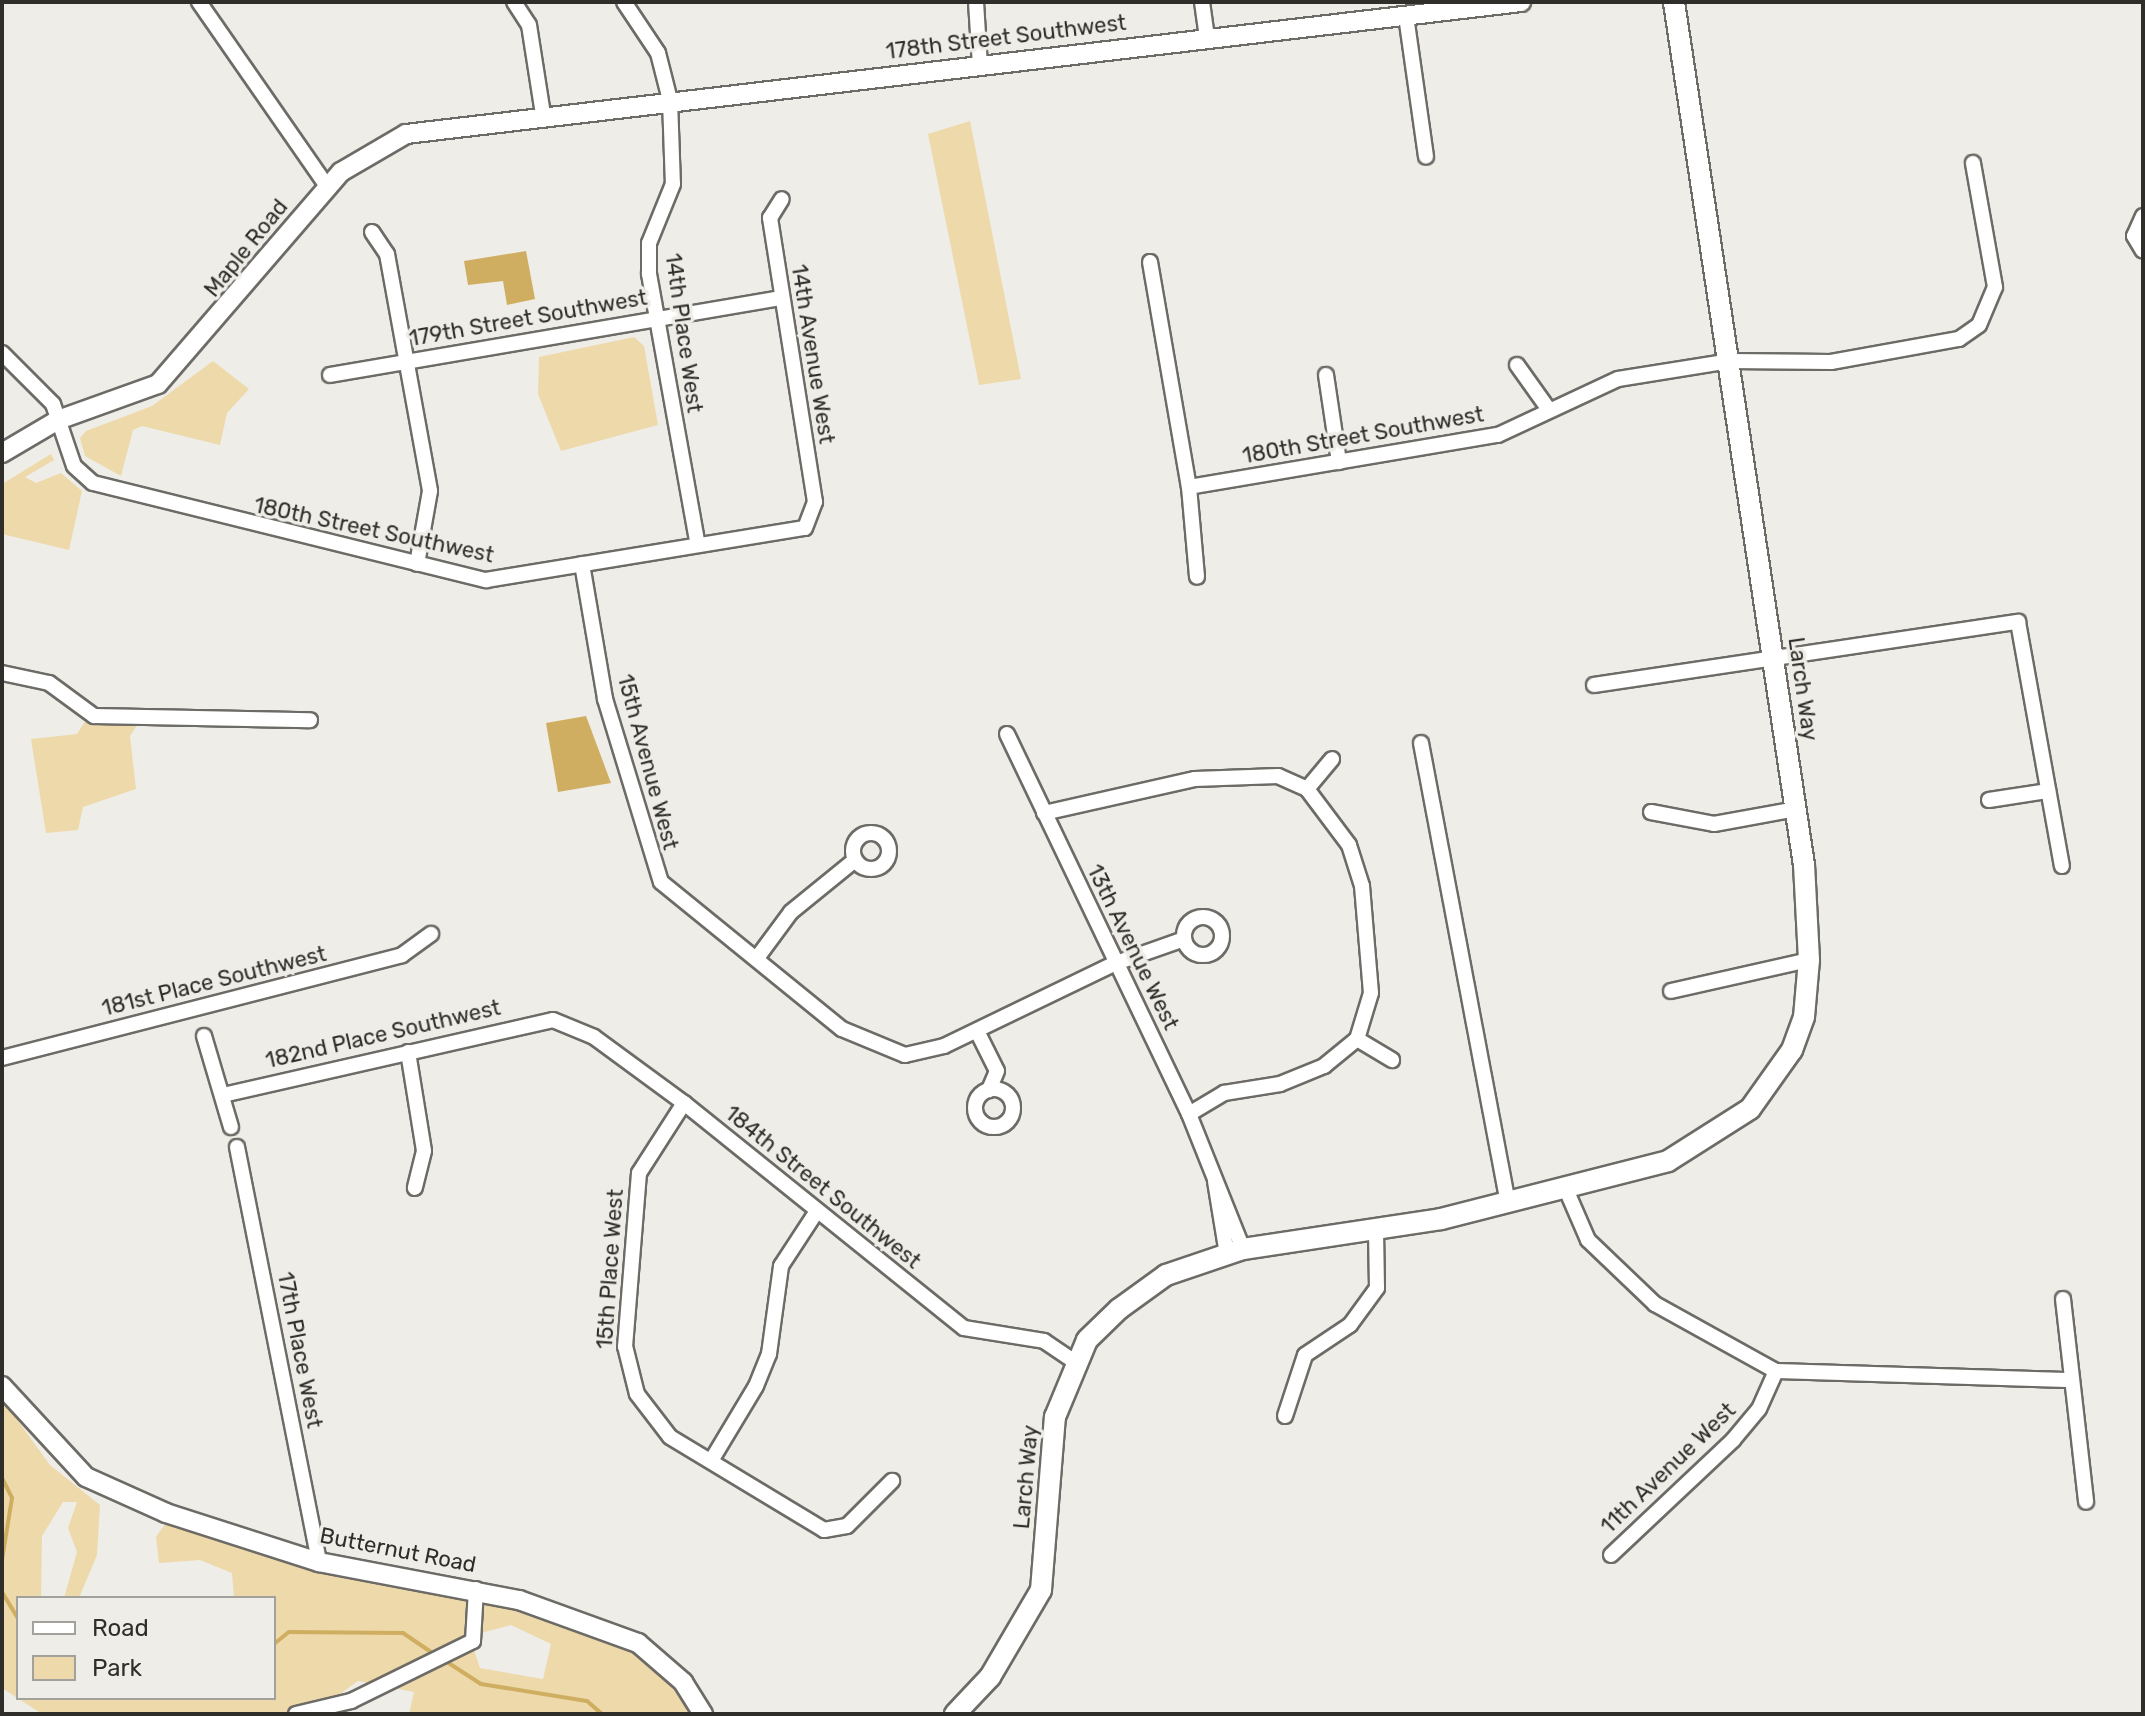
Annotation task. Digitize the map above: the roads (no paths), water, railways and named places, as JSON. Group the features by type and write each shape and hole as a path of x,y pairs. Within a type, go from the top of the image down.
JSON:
{"main road":[{"name":"Larch Way","path":"955,1714 990,1677 1041,1590 1049,1452 1075,1362 1087,1340 1166,1275 1235,1252 1376,1232 1679,1156 1750,1109 1792,1050 1809,960 1796,809 1674,2"}],"street":[{"path":"199,2 327,186"},
{"path":"514,2 529,25 543,114"},
{"name":"14th Place West","path":"624,2 658,53 670,100 673,184 649,245 657,319 697,542"},
{"path":"976,2 980,65"},
{"path":"1202,2 1207,38"},
{"name":"178th Street Southwest","path":"543,114 980,65 1416,11 1521,2"},
{"path":"1416,11 1426,157"},
{"name":"Maple Road","path":"2,453 58,420 158,384 210,332 327,186 364,153 406,134 543,114"},
{"name":"180th Street Southwest","path":"1189,487 1498,435 1547,407 1618,379 1730,361 1831,362 1959,339 1979,325 1995,287 1973,163"},
{"name":"14th Avenue West","path":"782,199 770,218 812,518"},
{"path":"2143,216 2134,236 2143,251"},
{"path":"372,232 387,254 430,491 417,564"},
{"path":"1150,262 1189,487 1197,577"},
{"name":"179th Street Southwest","path":"330,375 780,298"},
{"name":"180th Street Southwest","path":"2,353 53,404 74,466 115,492 491,581 697,542 805,528 812,518"},
{"path":"1517,365 1547,407"},
{"path":"1326,375 1339,462"},
{"name":"15th Avenue West","path":"582,564 605,699 645,848 661,882 842,1029 905,1055 978,1033 1116,963 1184,939"},
{"path":"1594,685 1775,662 2018,622 2062,866"},
{"path":"2,673 49,683 94,716 310,720"},
{"name":"13th Avenue West","path":"1007,734 1189,1114 1215,1181 1235,1252"},
{"path":"1421,743 1507,1200"},
{"path":"1307,789 1332,759"},
{"path":"1044,813 1084,799 1249,775 1307,789 1349,845 1362,886 1371,993 1357,1039 1324,1066 1280,1084 1224,1093 1189,1114"},
{"path":"1989,800 2048,791"},
{"path":"1651,812 1714,824 1796,809"},
{"path":"757,958 791,912 855,860"},
{"name":"181st Place Southwest","path":"2,1058 402,955 431,934"},
{"path":"1671,991 1809,960"},
{"name":"182nd Place Southwest","path":"223,1095 553,1020"},
{"name":"184th Street Southwest","path":"553,1020 594,1037 684,1103 964,1328 1044,1341 1075,1362"},
{"path":"978,1033 997,1071 989,1090"},
{"path":"204,1036 231,1127"},
{"path":"1357,1039 1392,1060"},
{"path":"408,1052 424,1151 415,1188"},
{"name":"15th Place West","path":"684,1103 639,1173 627,1372 650,1417 711,1461 832,1531 847,1526 892,1481"},
{"name":"17th Place West","path":"237,1147 319,1562"},
{"path":"1565,1187 1588,1240 1655,1304 1776,1371 2067,1380"},
{"path":"711,1461 756,1386 769,1354 781,1266 817,1211"},
{"path":"1285,1416 1305,1355 1350,1325 1377,1288 1376,1232"},
{"path":"2063,1299 2067,1380 2086,1502"},
{"name":"11th Avenue West","path":"1611,1555 1733,1440 1759,1409 1776,1371"},
{"name":"Butternut Road","path":"2,1386 86,1477 166,1513 319,1562 476,1589 638,1643 669,1666 703,1714"},
{"path":"296,1714 351,1701 364,1690 425,1670 473,1641 476,1589"}],"waterway":[{"path":"2,1478 12,1498 2,1560"},
{"path":"2,1592 16,1616"},
{"path":"276,1642 289,1632 403,1633 437,1656"},
{"path":"444,1660 481,1684 587,1701 602,1714"}]}
